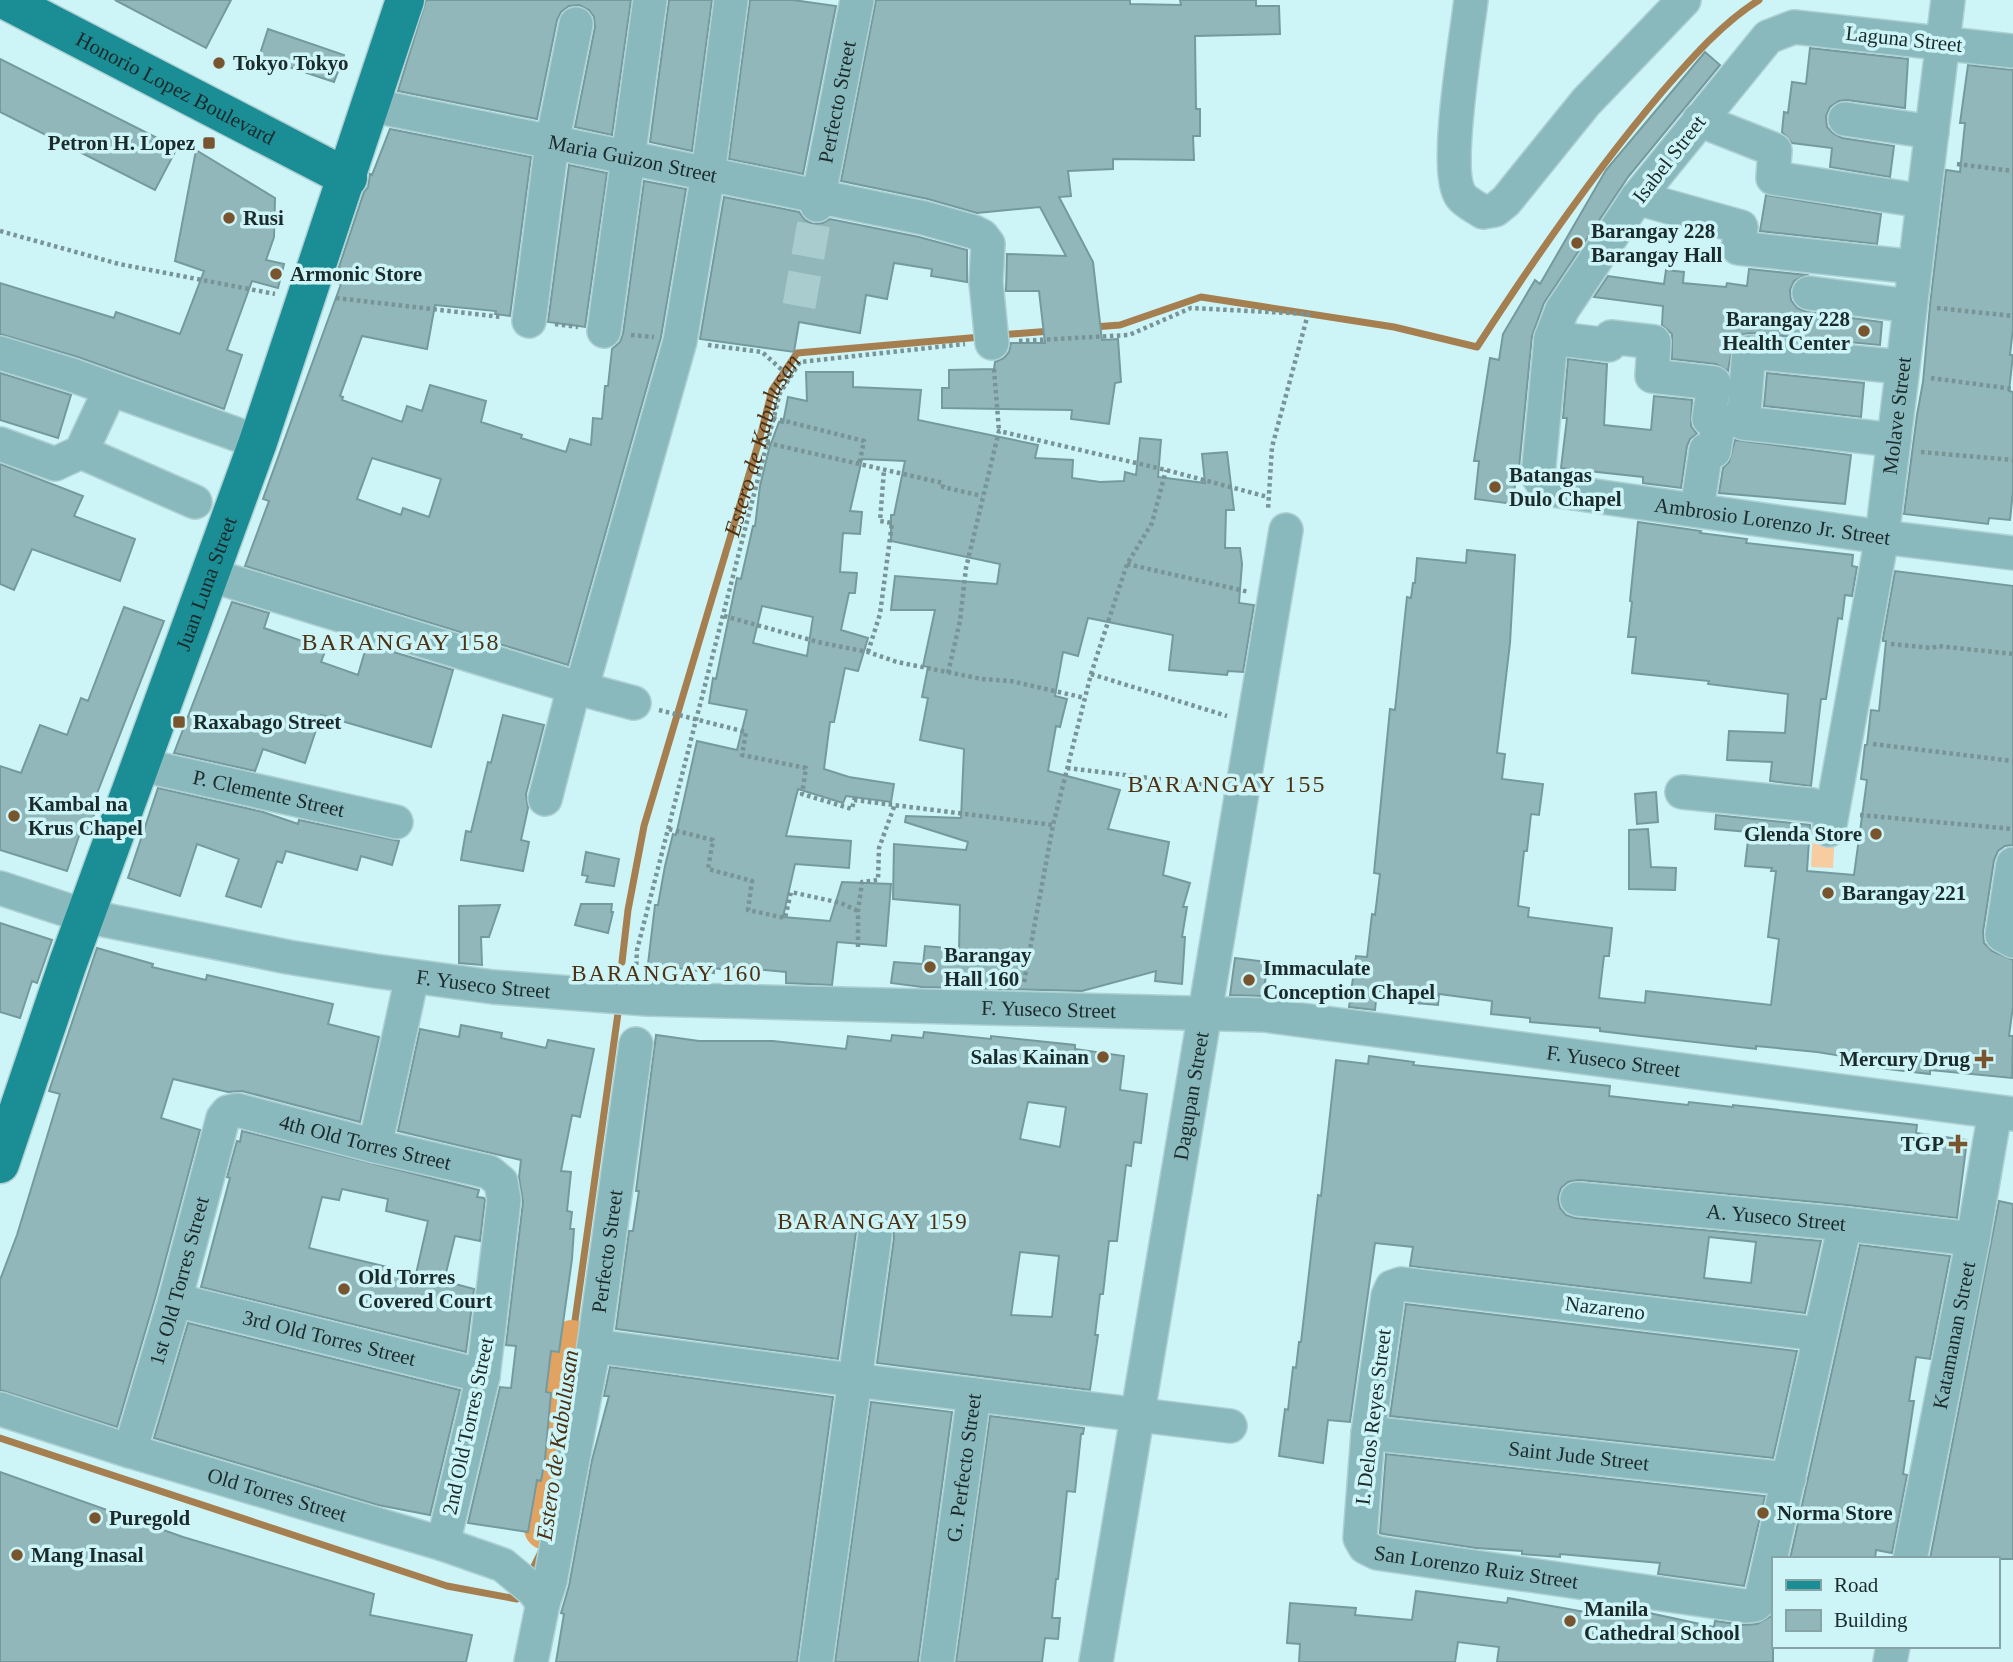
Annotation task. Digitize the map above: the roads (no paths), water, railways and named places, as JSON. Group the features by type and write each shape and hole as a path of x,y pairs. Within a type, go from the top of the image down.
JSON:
{"main road":[{"name":"Honorio Lopez Boulevard","path":"5,0 348,178"},
{"name":"Juan Luna Street","path":"0,1164 85,916 258,442 405,0"}],"street":[{"path":"604,331 650,0"},
{"path":"545,799 680,341 708,174 731,0"},
{"name":"Perfecto Street","path":"818,201 857,0"},
{"path":"1471,0 1456,127 1454,175 1461,196 1483,212 1495,210 1506,201 1587,102 1684,0"},
{"name":"Molave Street","path":"1682,792 1812,805 1830,820 1882,537 1948,0"},
{"path":"528,321 552,143 576,24"},
{"name":"Laguna Street","path":"1794,27 2013,51"},
{"name":"Isabel Street","path":"1538,476 1551,338 1563,310 1637,198 1699,120 1768,37 1794,27"},
{"name":"Maria Guizon Street","path":"370,105 708,174 818,201 896,212 974,232 988,244 986,282 991,333"},
{"path":"1845,119 1930,146"},
{"path":"1699,120 1775,150 1773,178 1923,201"},
{"path":"1637,198 1741,227 1738,248 1915,267"},
{"path":"1809,293 1910,306"},
{"path":"1551,338 1609,345 1611,337 1654,342 1652,376 1714,383 1709,419 1719,420 1714,451 1706,450 1697,510"},
{"path":"1893,445 1743,423 1749,352 1902,371"},
{"path":"0,353 72,375 258,442"},
{"path":"0,444 55,464 82,452 110,390"},
{"path":"82,452 195,502"},
{"name":"Ambrosio Lorenzo Jr. Street","path":"1538,476 1546,489 2013,553"},
{"name":"Dagupan Street","path":"1096,1662 1286,531"},
{"path":"210,575 634,704"},
{"name":"P. Clemente Street","path":"141,765 396,822"},
{"path":"2013,864 2002,935 2013,941"},
{"path":"0,888 85,916"},
{"name":"F. Yuseco Street","path":"85,916 288,957 493,987 647,999 1264,1015 2004,1113"},
{"path":"375,1146 412,977"},
{"name":"Perfecto Street","path":"531,1662 538,1597 550,1581 594,1346 636,1044"},
{"name":"4th Old Torres Street","path":"228,1112 237,1110 489,1172 500,1182"},
{"name":"1st Old Torres Street","path":"130,1451 175,1300 222,1118 228,1112"},
{"name":"Katamanan Street","path":"1910,1557 1973,1239 2004,1113"},
{"name":"2nd Old Torres Street","path":"443,1544 483,1376 504,1200 500,1182"},
{"name":"A. Yuseco Street","path":"1577,1199 1973,1239"},
{"path":"1789,1479 1844,1224"},
{"path":"816,1662 874,1235"},
{"name":"Nazareno","path":"1392,1287 1401,1284 1819,1334"},
{"name":"I. Delos Reyes Street","path":"1365,1548 1360,1538 1368,1433 1388,1296 1392,1287"},
{"name":"3rd Old Torres Street","path":"175,1300 483,1376"},
{"path":"594,1346 974,1395"},
{"name":"G. Perfecto Street","path":"937,1662 974,1395 1230,1426"},
{"name":"Old Torres Street","path":"0,1409 130,1451 443,1544 503,1565 538,1597"},
{"name":"Saint Jude Street","path":"1368,1433 1789,1479"},
{"name":"San Lorenzo Ruiz Street","path":"1365,1548 1377,1553 1745,1606 1755,1605 1761,1600 1789,1479"}],"waterway":[{"path":"1094,327 1120,325 1201,297 1394,327 1477,347 1565,216 1637,122 1708,42 1732,19 1759,0"},
{"name":"Estero de Kabulusan","path":"1000,335 1051,331"},
{"name":"Estero de Kabulusan","path":"622,962 628,910 644,826 772,390 797,353 981,337"},
{"name":"Estero de Kabulusan","path":"572,1342 619,1006"},
{"name":"Estero de Kabulusan","path":"546,1528 572,1342"},
{"name":"Estero de Kabulusan","path":"0,1438 447,1586 517,1599 520,1593"},
{"name":"Estero de Kabulusan","path":"529,1576 541,1552"}],"tunnel":[{"path":"799,306 817,205"}],"place":[{"name":"Tokyo Tokyo","path":"219,63"},
{"name":"Petron H. Lopez","path":"209,143"},
{"name":"Rusi","path":"229,218"},
{"name":"Barangay 228 Barangay Hall","path":"1577,243"},
{"name":"Armonic Store","path":"276,274"},
{"name":"Barangay 228 Health Center","path":"1864,331"},
{"name":"Batangas Dulo Chapel","path":"1495,487"},
{"name":"Raxabago Street","path":"179,722"},
{"name":"Kambal na Krus Chapel","path":"14,816"},
{"name":"Glenda Store","path":"1876,834"},
{"name":"Barangay 221","path":"1828,893"},
{"name":"Barangay Hall 160","path":"930,967"},
{"name":"Immaculate Conception Chapel","path":"1249,980"},
{"name":"Salas Kainan","path":"1103,1057"},
{"name":"Mercury Drug","path":"1984,1059"},
{"name":"TGP","path":"1958,1144"},
{"name":"Old Torres Covered Court","path":"344,1289"},
{"name":"Norma Store","path":"1763,1513"},
{"name":"Puregold","path":"95,1518"},
{"name":"Mang Inasal","path":"17,1555"},
{"name":"Manila Cathedral School","path":"1570,1621"}],"district":[{"name":"BARANGAY 158","path":"401,642"},
{"name":"BARANGAY 155","path":"1227,784"},
{"name":"BARANGAY 160","path":"667,973"},
{"name":"BARANGAY 159","path":"873,1221"}]}
